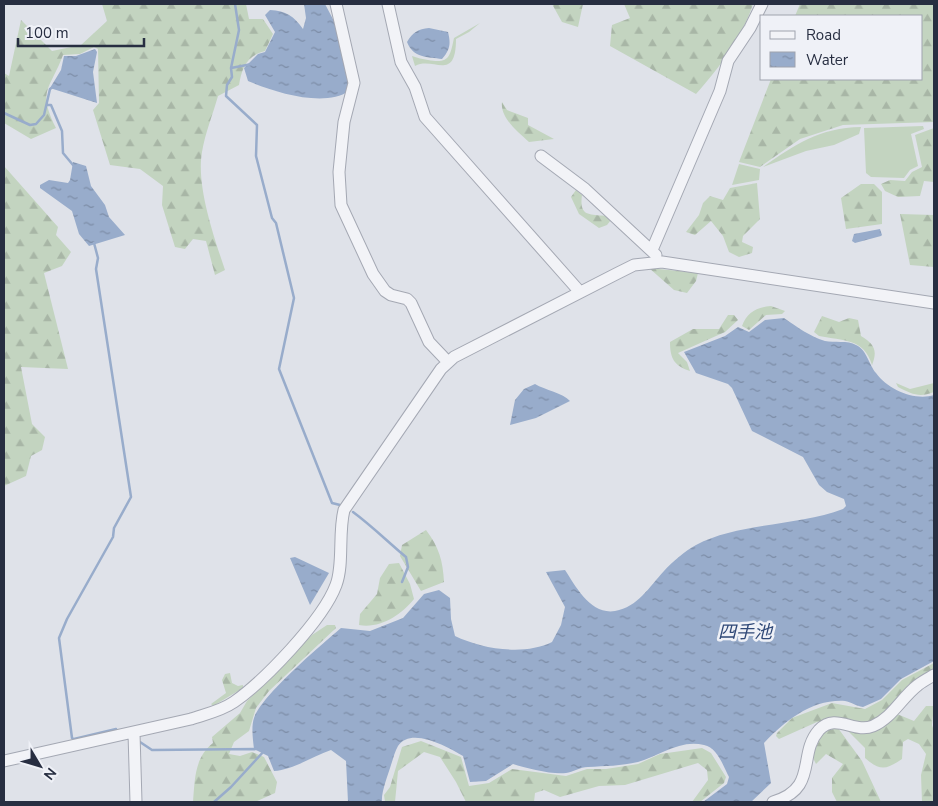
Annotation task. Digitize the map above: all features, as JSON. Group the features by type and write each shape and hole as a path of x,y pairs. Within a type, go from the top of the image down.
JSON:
{"street":[{"path":"336,4 354,83 343,130 339,172 341,205 373,274 385,291 391,295 407,299 411,303 429,342 448,362"},
{"path":"388,4 401,62 415,87 425,117 580,292"},
{"path":"652,250 720,91 728,61 750,28 762,4"},
{"path":"541,156 585,189 609,210 630,233 652,250 662,262"},
{"path":"4,761 134,733 214,712 233,703 295,645 336,585 340,526 344,510 448,362 634,265 662,262 934,303"},
{"path":"773,802 788,798 796,791 807,765 814,737 821,728 833,722 858,728 873,726 884,719 918,685 934,675"},
{"path":"134,733 136,802"}],"green space":[{"path":"102,4 246,4 249,19 263,19 273,34 265,51 249,59 242,73 239,85 218,96 203,145 201,165 204,196 211,227 225,270 215,275 206,241 193,239 185,249 175,247 162,205 163,186 140,169 110,165 93,110 99,103 98,49 94,47 80,54 63,55 50,83 46,97 50,115 56,128 31,139 4,123 4,73 9,76 21,20 52,51 81,45 107,21"},
{"path":"552,4 583,4 578,27 562,22"},
{"path":"624,4 753,4 743,29 729,52 696,94 610,46 612,25 630,18"},
{"path":"800,4 934,4 934,122 843,125 800,139 760,167 739,162 771,80 923,80 923,15 795,15"},
{"path":"480,23 456,39 455,52 448,64 422,64 415,66 412,56 435,61 444,60 450,54 454,38"},
{"path":"502,102 507,110 528,118 528,125 554,139 529,142 507,119 502,108"},
{"path":"923,126 924,129 911,134 918,166 910,170 904,178 871,177 866,173 864,128"},
{"path":"861,127 859,134 834,145 806,151 763,167 797,144 820,134 833,130"},
{"path":"934,128 934,182 924,181 920,196 898,197 885,191 881,184 890,180 905,181 912,172 922,167 915,135"},
{"path":"739,164 760,169 759,180 732,185"},
{"path":"4,166 58,227 56,235 71,252 62,266 44,273 68,369 21,367 32,424 45,437 42,450 31,456 26,476 4,486"},
{"path":"757,183 760,219 743,236 742,242 753,247 752,253 739,257 729,252 723,236 711,221 695,235 686,232 699,215 703,203 710,196 723,200 730,188"},
{"path":"861,184 874,184 882,192 882,224 846,229 841,198"},
{"path":"576,190 582,195 581,202 584,211 590,214 605,216 611,220 607,225 599,228 579,214 571,197"},
{"path":"900,214 934,215 934,267 910,265"},
{"path":"649,268 698,273 696,281 687,293 674,290"},
{"path":"771,306 785,311 782,314 766,315 749,330 742,326 753,311"},
{"path":"728,315 734,315 738,320 725,332 678,353 687,362 690,371 680,367 674,361 670,342 693,329 719,329"},
{"path":"822,316 839,322 849,318 858,320 861,336 872,345 875,351 872,365 864,350 858,345 844,340 819,336 814,332"},
{"path":"896,383 910,389 934,383 934,392 924,395 907,392 898,387"},
{"path":"426,530 439,554 443,567 444,582 421,591 400,556 402,545"},
{"path":"399,563 410,584 414,599 390,620 375,625 359,625 360,614 377,594 380,578 389,564"},
{"path":"327,625 335,625 336,628 269,691 256,708 249,731 234,742 229,754 240,756 252,752 264,757 277,782 275,793 255,802 193,802 195,778 199,762 202,755 213,743 212,737 240,713 247,701 312,635"},
{"path":"934,663 934,672 882,717 860,725 836,719 817,722 779,739 776,736 792,718 832,703 865,709 882,700 902,680"},
{"path":"230,673 232,683 238,686 243,685 243,688 213,706 211,704 226,693 222,680 225,674"},
{"path":"926,706 934,706 932,725 934,731 934,802 922,802 921,775 926,754 919,744 908,739 903,742 902,759 887,767 879,767 865,758 865,748 847,730 897,714 914,721"},
{"path":"838,728 862,761 881,802 837,802 832,792 832,778 843,764 826,754 816,764 812,756 824,731"},
{"path":"421,741 461,757 469,786 489,783 512,769 566,776 587,769 606,769 638,764 660,754 702,748 711,753 726,777 724,783 700,802 692,802 708,780 707,770 698,763 625,785 599,786 560,797 544,790 535,793 534,802 466,802 440,757 424,752 398,771 395,802 385,802 384,795 390,787 402,747"}],"water":[{"path":"304,4 325,4 335,23 342,57 346,62 349,91 339,96 313,98 299,96 271,90 248,81 244,68 258,54 265,52 275,32 265,15 270,10 285,13 293,18 303,29 306,18"},
{"path":"429,28 448,32 449,47 442,59 417,54 407,42 416,32"},
{"path":"95,49 97,52 93,72 97,103 50,88 61,70 64,56 76,56"},
{"path":"73,162 86,166 91,186 105,205 109,217 125,235 89,246 79,234 72,211 40,188 40,185 49,180 68,183"},
{"path":"880,229 881,236 855,243 852,241 854,234"},
{"name":"四手池","path":"784,318 804,331 825,341 853,343 860,347 881,379 902,393 919,396 934,395 934,661 901,679 881,699 863,707 845,701 833,701 810,708 790,720 764,743 771,783 751,802 703,802 727,784 729,777 713,750 704,745 695,744 678,746 638,762 585,767 566,773 547,772 513,764 486,781 470,782 463,756 430,740 412,738 404,740 397,748 385,784 382,802 348,802 346,761 331,750 296,765 274,771 268,756 254,749 253,725 259,708 306,658 341,628 370,631 403,618 424,594 439,590 450,598 451,619 455,636 490,647 516,650 529,649 552,642 561,625 565,607 546,572 565,570 579,591 592,604 599,609 615,611 637,601 671,564 696,545 730,532 807,519 843,509 846,506 844,499 827,492 819,485 803,457 752,431 732,388 728,384 696,373 684,352 725,336 738,327 749,332 765,320"},
{"path":"535,384 570,401 536,418 510,425 515,400 524,389"},
{"path":"295,557 329,573 310,605 290,558"}],"waterway":[{"path":"231,68 239,30 235,4"},
{"path":"252,64 231,68 232,77 227,85 226,96 257,125 256,156 272,218 276,223 294,298 279,369 332,503 340,505"},
{"path":"4,113 30,125 36,124 44,115 50,89 53,87"},
{"path":"48,105 51,105 62,131 63,153 73,165"},
{"path":"94,243 98,258 96,269 131,497 114,528 113,537 67,619 59,638 72,738 116,729"},
{"path":"353,512 406,557 408,567 402,582"},
{"path":"140,742 152,750 256,749"},
{"path":"214,802 231,787 265,750"}]}
